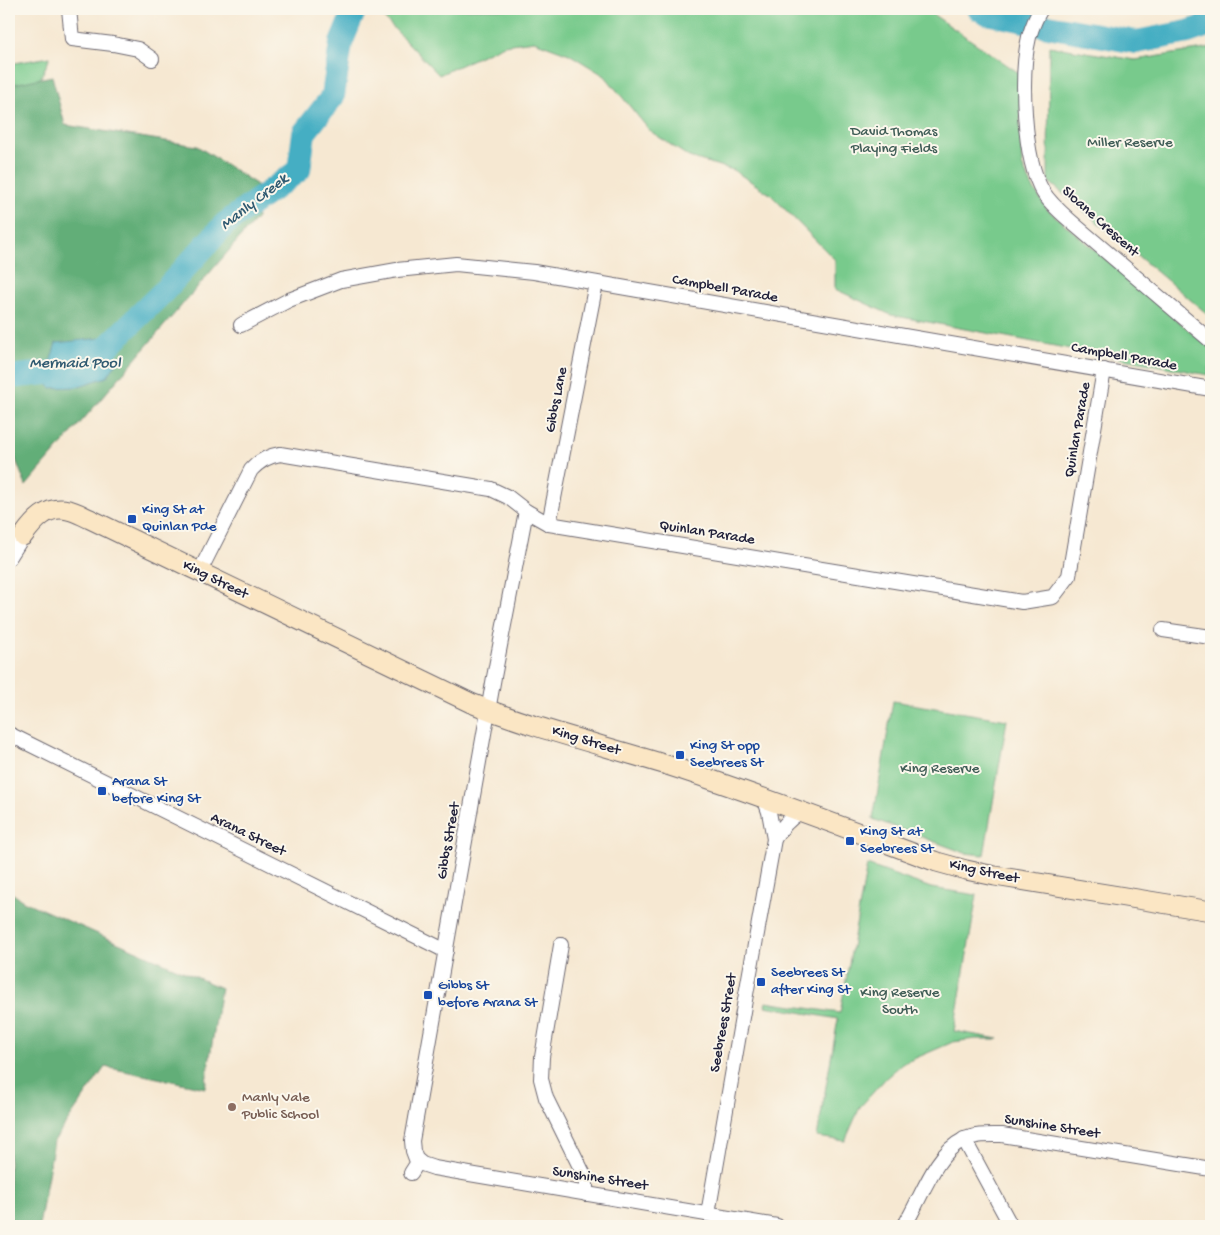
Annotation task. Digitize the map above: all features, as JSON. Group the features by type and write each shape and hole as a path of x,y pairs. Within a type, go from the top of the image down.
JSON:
{"street":[{"path":"69,9 72,39 138,49 152,59"},
{"name":"Sloane Crescent","path":"1039,13 1029,37 1026,61 1026,129 1030,159 1043,193 1075,225 1211,341"},
{"name":"Campbell Parade","path":"241,325 289,300 341,280 397,270 456,264 534,272 1211,388"},
{"name":"Gibbs Lane","path":"549,524 596,283"},
{"name":"Quinlan Parade","path":"199,572 251,470 258,462 280,454 491,489 508,497 526,511 549,524 1022,602 1053,597 1069,576 1104,370"},
{"name":"King Street","path":"9,558 22,536 36,519 43,513 57,509 66,509 488,710 670,766 764,798 938,862 966,870 1211,911"},
{"name":"Gibbs Street","path":"415,1168 416,1159 412,1141 488,710 526,511"},
{"path":"1163,630 1211,637"},
{"name":"Arana Street","path":"9,734 446,951"},
{"name":"Seebrees Street","path":"708,1214 774,839 769,812 764,798"},
{"name":"Seebrees Street","path":"774,839 790,819 800,812"},
{"path":"561,946 542,1057 541,1079 546,1098 586,1179 586,1194"},
{"name":"Sunshine Street","path":"964,1139 984,1135 1002,1135 1211,1169"},
{"path":"904,1226 942,1159 954,1146 964,1139 1011,1226"},
{"name":"Sunshine Street","path":"415,1168 425,1166 777,1226"}],"green space":[{"name":"David Thomas Playing Fields","path":"388,9 925,9 1022,75 1020,130 1022,165 1032,186 1047,209 1211,349 1211,364 1208,375 891,315 835,289 835,260 770,194 733,170 689,157 650,131 605,76 569,54 534,41 504,45 439,75 381,15"},
{"name":"Miller Reserve","path":"1049,46 1135,60 1211,48 1211,317 1048,181"},
{"path":"50,57 12,142 9,142 9,64"},
{"path":"52,76 65,125 197,146 256,184 257,218 26,486 9,442 9,85"},
{"name":"King Reserve","path":"893,701 1007,720 984,855 965,853 873,819"},
{"name":"King Reserve South","path":"867,865 931,888 977,895 954,1031 998,1039 975,1039 953,1042 902,1064 886,1078 860,1107 845,1141 817,1137 838,1019 765,1006 766,1002 840,1013"},
{"path":"9,891 23,901 221,988 205,1088 105,1067 54,1141 39,1226 9,1226"}],"water":[{"name":"Mermaid Pool","path":"101,338 117,363 107,377 76,387 51,388 44,382 56,343"}],"waterway":[{"name":"Manly Creek","path":"9,377 65,371 91,363 164,291 225,224 299,170 304,133 333,96 341,43 355,9"},
{"name":"Manly Creek","path":"979,9 987,13 1053,27 1136,42 1188,32 1211,24"}],"place":[{"name":"King St at Quinlan Pde","path":"132,519"},
{"name":"King St opp Seebrees St","path":"680,755"},
{"name":"Arana St before King St","path":"102,791"},
{"name":"King St at Seebrees St","path":"850,841"},
{"name":"Seebrees St after King St","path":"761,982"},
{"name":"Gibbs St before Arana St","path":"428,995"},
{"name":"Manly Vale Public School","path":"232,1107"}]}
